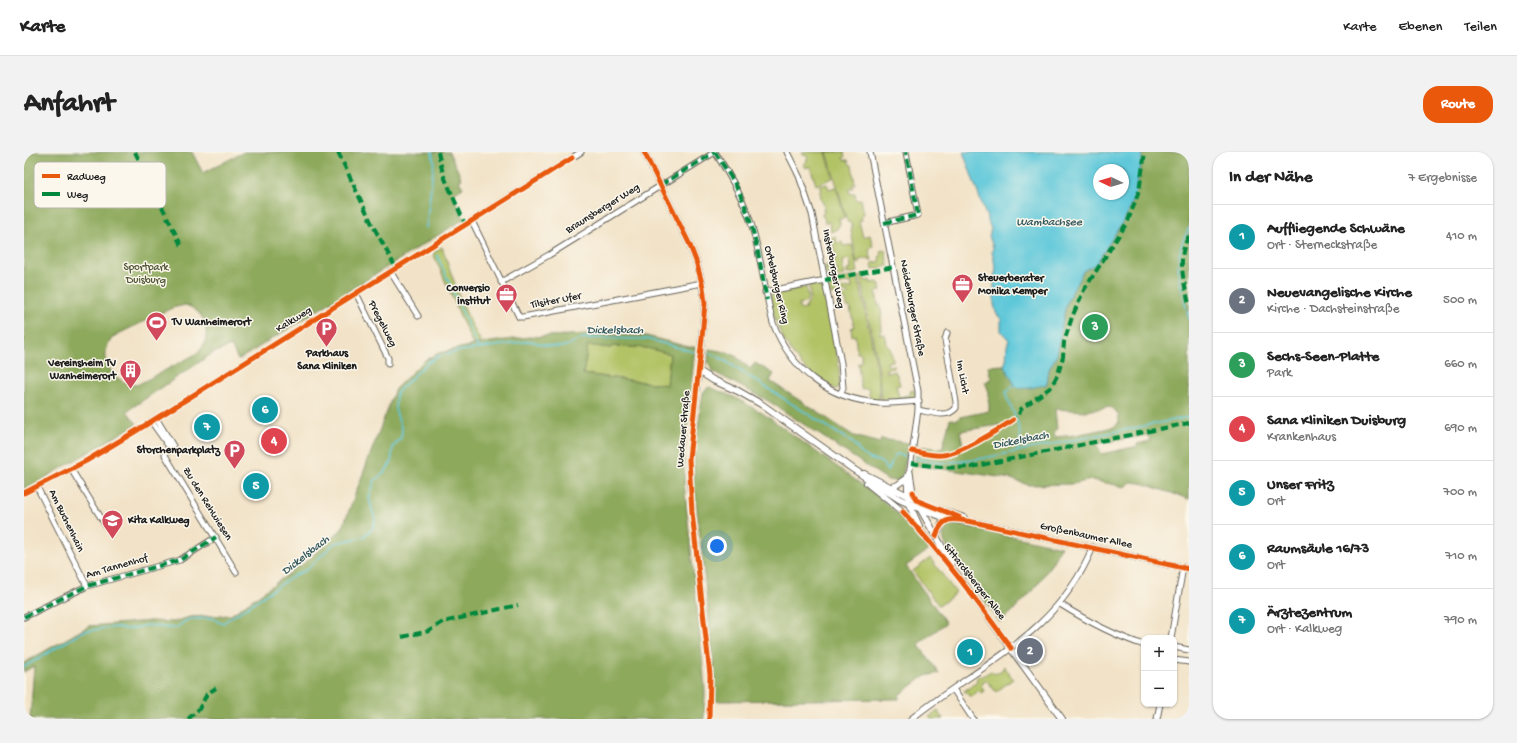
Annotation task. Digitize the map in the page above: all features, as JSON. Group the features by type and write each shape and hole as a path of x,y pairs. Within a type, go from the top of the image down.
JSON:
{"main road":[{"name":"Wedauer Straße","path":"644,152 689,244 696,261 702,283 704,303 700,371"},
{"name":"Großenbaumer Allee","path":"700,371 713,380 738,391 761,404 853,470 920,510 949,519 978,523 1186,568"},
{"name":"Großenbaumer Allee","path":"853,470 873,477 916,500 978,523"},
{"name":"Sittardsberger Allee","path":"853,470 900,510 923,534 960,578 1062,719"},
{"name":"Sittardsberger Allee","path":"916,500 920,510 960,578"},
{"name":"Sittardsberger Allee","path":"909,504 923,534"},
{"path":"936,536 942,523 949,519"}],"street":[{"name":"Kalkweg","path":"24,494 71,469 154,419 581,152"},
{"name":"Braunsberger Weg","path":"501,282 549,255 715,152"},
{"name":"Ortelsburger Ring","path":"715,152 732,179 746,209 754,236 773,323 789,355 804,371 822,385 840,394 861,401 880,403 919,401"},
{"name":"Insterburger Weg","path":"787,152 807,197 812,214 843,378 843,388 840,394"},
{"name":"Neidenburger Straße","path":"870,152 919,401 907,478 909,504"},
{"path":"884,222 918,215 906,152"},
{"name":"Tilsiter Ufer","path":"472,221 517,315 523,318 702,283"},
{"path":"390,271 418,316"},
{"path":"766,292 825,280"},
{"name":"Pregelweg","path":"356,293 388,358 388,364"},
{"name":"Im Licht","path":"918,410 946,414 952,412 956,408 945,340 947,333"},
{"name":"Wedauer Straße","path":"700,371 690,452 690,488 710,675 709,719"},
{"name":"Zu den Rehwiesen","path":"154,419 171,447 165,452 165,455 236,572"},
{"name":"Neidenburger Straße","path":"910,466 913,492 916,500"},
{"path":"71,469 106,526"},
{"path":"890,487 897,485 907,478"},
{"name":"Am Buchenhain","path":"38,487 86,586"},
{"name":"Am Tannenhof","path":"24,617 86,586 180,560 216,537"},
{"path":"911,719 1030,634 1060,604 1084,566 1092,547"},
{"path":"1172,635 1186,568"},
{"path":"1060,604 1080,617 1105,630 1141,644"},
{"path":"1177,648 1189,650"},
{"path":"1177,660 1189,662"},
{"path":"953,689 973,719"},
{"path":"1157,719 1159,707"}],"green space":[{"name":"Sportpark Duisburg","path":"24,152 192,152 203,173 244,152 449,152 462,179 459,181 463,188 453,194 464,219 238,360 231,346 213,353 127,411 137,424 24,490","holes":["185,305 198,313 203,319 206,332 203,347 198,353 137,385 120,379 108,366 106,350 116,335 172,308"]},
{"path":"802,152 826,152 833,178 816,185 810,166 806,168 804,164 808,159"},
{"path":"827,152 844,152 844,160 848,160 850,165 852,165 855,184 852,185 853,188 849,189 850,194 855,193 856,200 861,199 864,214 861,215 862,220 859,221 863,237 870,235 873,246 870,247 869,250 872,260 869,258 859,260 859,263 857,263 851,231 852,224 847,221"},
{"path":"1143,152 1189,152 1189,499 1141,483 1131,482 1126,487 1091,480 1073,484 1028,485 1011,479 915,465 917,446 942,449 950,419 957,420 960,417 989,411 989,392 985,382 991,380 988,366 1004,365 1014,386 1047,384 1049,369 1057,354 1067,302 1083,271 1096,264 1126,217 1134,200","holes":["1109,407 1114,409 1119,417 1119,422 1114,427 1075,435 1055,437 1054,431 1057,430 1055,409 1086,411","1000,425 1002,429 992,436 964,449 960,431","1148,435 1150,441 1137,444 1138,446 1102,454 1096,444"]},
{"path":"827,184 829,189 836,187 845,218 839,219 840,224 837,229 831,232 829,222 825,223 824,217 822,216 824,213 823,208 825,207 820,198 820,192 822,191 820,186"},
{"path":"832,237 836,237 837,243 842,242 843,246 852,245 858,272 847,274 847,270 851,269 850,259 842,261 844,275 832,277 827,275 825,266 828,265 830,273 837,271 835,264 832,264 831,261 836,260"},
{"path":"442,247 469,320 482,343 473,345 433,253"},
{"path":"885,250 888,266 873,269 872,263 880,262 880,251"},
{"path":"860,275 864,275 865,281 870,280 870,283 879,283 881,291 876,292 878,305 880,305 882,315 882,331 880,332 880,335 885,334 888,347 890,347 893,361 887,362 888,366 894,365 894,368 886,369 887,373 895,371 897,374 900,385 896,386 899,397 910,395 910,391 914,390 915,398 913,399 881,400 879,371"},
{"path":"858,276 877,368 879,401 870,400 868,388 861,389 858,363 861,362 861,353 857,353 855,335 852,336 851,328 854,327 850,307 847,307 846,300 841,300 841,296 848,295 847,292 840,293 839,289 852,288 851,282 834,286 836,294 830,295 828,281"},
{"path":"821,283 823,285 835,338 839,369 838,389 829,386 807,371 794,355 778,328 770,297 771,294 806,287 808,298 806,302 799,305 799,309 804,310 810,299 809,285"},
{"path":"588,334 646,336 689,347 695,347 684,456 684,483 703,666 705,692 704,719 30,719 34,666 24,672 24,663 89,626 151,621 173,622 190,617 231,615 290,573 295,567 301,566 342,529 395,389 425,360 439,353 482,343 529,337","holes":["588,345 610,348 613,346 647,348 670,354 667,385 583,374"]},
{"path":"588,345 610,348 613,346 647,348 670,354 667,385 583,374"},
{"path":"709,349 732,354 740,359 750,369 755,363 774,374 770,381 854,436 880,443 881,439 909,443 903,473 900,479 895,481 888,480 770,402 712,371 708,361"},
{"path":"709,387 734,397 764,414 879,497 903,519 930,549 906,566 946,623 918,644 939,673 925,676 899,695 899,699 715,701 713,654 694,483 694,456 703,392"},
{"path":"956,524 1061,547 1035,588 1019,606 1000,622 945,543 943,537 944,532 950,526"},
{"path":"930,558 956,593 939,606 913,571"},
{"path":"1004,666 1013,679 996,692 986,680 983,681 983,684 981,685 984,691 981,693 979,690 973,696 969,696 964,691 976,683 976,678 979,675 981,677 991,671 995,674 1002,670"},
{"path":"938,711 943,719 931,719 929,717"}],"water":[{"name":"Wambachsee","path":"963,152 1143,152 1134,200 1126,217 1096,264 1083,271 1067,302 1057,355 1049,369 1047,384 1026,388 1014,386 1004,365 1009,340 1001,331 1001,319 996,313 994,304 994,276 996,270 992,252 993,247 989,236 991,229"}],"waterway":[{"path":"426,228 434,162 432,152"},
{"path":"1189,228 1183,240 1179,262 1180,284 1189,319"},
{"path":"437,255 478,348"},
{"name":"Dickelsbach","path":"24,667 84,631 117,627 127,629 148,625 176,628 185,621 191,619 213,618 218,622 223,623 295,575 306,570 335,543 363,537 372,529 375,520 369,498 375,480 384,473 391,463 393,447 401,438 402,430 395,409 396,395 400,389 427,363 439,356 459,351 531,341 548,346 561,347 583,338 647,339 694,352"},
{"name":"Dickelsbach","path":"709,353 719,357 853,443 861,453 870,459 879,461 883,464 886,470 888,470 897,454 910,457"},
{"path":"1014,386 1006,392 1006,396 1020,430 1017,452"},
{"name":"Dickelsbach","path":"914,458 942,463 974,460 1189,417"}],"marked path":[{"path":"135,152 140,162"},
{"path":"338,152 372,224 396,268"},
{"path":"438,152 443,174 465,224"},
{"path":"715,152 745,205 756,245 767,300"},
{"path":"661,185 715,152"},
{"path":"884,223 918,215 906,152"},
{"path":"1010,422 1018,417 1021,409 1051,387 1058,374 1063,357 1064,342 1072,317 1084,290 1128,221 1139,191 1145,152"},
{"path":"163,208 181,245"},
{"path":"1189,236 1185,244 1182,261 1183,278 1189,304"},
{"path":"825,280 894,267"},
{"path":"911,463 948,467 971,467 1189,423"},
{"path":"24,617 87,586 180,560 216,537"},
{"path":"402,637 429,631 443,622 518,605"},
{"path":"188,719 199,709 207,694 216,688"}],"cycle path":[{"path":"644,152 689,243 696,261 703,287 705,303 689,459 692,512 710,675 709,719"},
{"path":"24,493 86,461 136,431 572,158"},
{"path":"912,451 935,455 951,453 979,441 1013,420"},
{"path":"913,492 916,500 959,517"},
{"path":"903,512 946,562 1011,648"},
{"path":"936,536 943,523 952,519 958,519 1189,569"}],"place":[{"name":"Steuerberater Monika Kemper","path":"963,304"},
{"name":"Conversio institut","path":"506,314"},
{"name":"Sechs-Seen-Platte","path":"1095,327"},
{"name":"TV Wanheimerort","path":"157,342"},
{"name":"Parkhaus Sana Kliniken","path":"327,348"},
{"name":"Vereinsheim TV Wanheimerort","path":"131,390"},
{"name":"Raumsäule 16/73","path":"265,410"},
{"name":"Ärztezentrum","path":"207,427"},
{"name":"Sana Kliniken Duisburg","path":"274,441"},
{"name":"Storchenparkplatz","path":"235,470"},
{"name":"Unser Fritz","path":"256,486"},
{"name":"Kita Kalkweg","path":"112,540"},
{"name":"Neuevangelische Kirche","path":"1030,651"},
{"name":"Auffliegende Schwäne","path":"970,652"}]}
